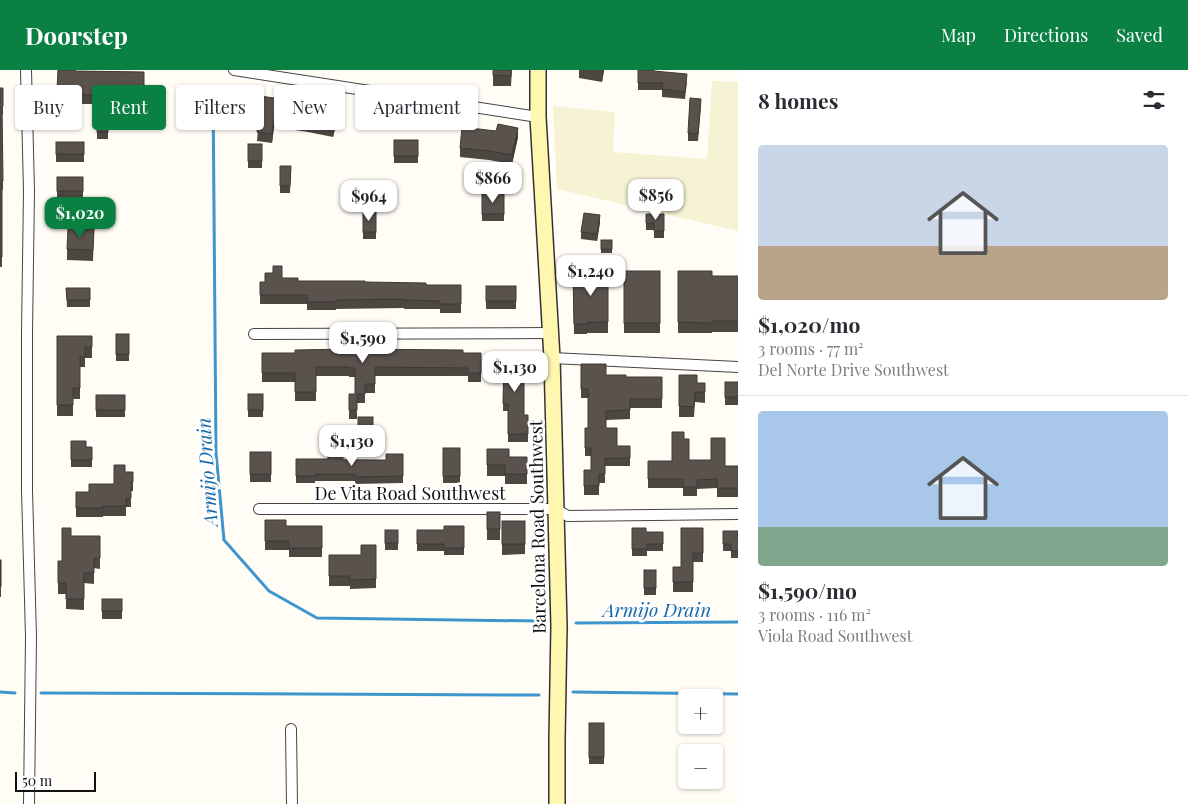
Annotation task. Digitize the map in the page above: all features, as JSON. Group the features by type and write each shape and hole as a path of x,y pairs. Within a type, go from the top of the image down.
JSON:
{"street":[{"path":"26,70 29,191 27,480 31,637 29,804"},
{"path":"234,70 538,117"},
{"name":"Barcelona Road Southwest","path":"538,70 538,117 552,358 559,626 558,804"},
{"path":"254,334 551,333"},
{"path":"552,358 738,367"},
{"name":"De Vita Road Southwest","path":"260,509 555,509 568,516 738,514"},
{"path":"291,729 292,804"}],"shaded area":[{"path":"712,81 738,82 738,231 557,189 553,106 615,112 613,152 707,159"}],"building":[{"path":"58,70 144,72 144,85 92,85 92,95 82,95 82,85 57,85"},
{"path":"493,70 511,70 511,76 493,75"},
{"path":"638,70 687,74 685,92 662,89 663,83 638,83"},
{"path":"0,88 3,88 2,257 0,257"},
{"path":"264,97 274,98 272,134 257,132 257,130 264,130"},
{"path":"690,98 701,99 698,134 688,133"},
{"path":"498,124 518,128 512,155 460,148 462,130 478,129 496,131"},
{"path":"97,130 108,130 108,132 97,132"},
{"path":"394,140 418,140 418,156 394,156"},
{"path":"56,142 84,142 84,154 56,154"},
{"path":"248,144 262,144 262,161 248,161"},
{"path":"280,166 291,166 290,186 280,186"},
{"path":"57,177 83,177 83,191 57,191"},
{"path":"482,194 504,194 504,214 482,214"},
{"path":"363,211 376,211 376,232 363,232"},
{"path":"584,213 600,215 597,234 581,232"},
{"path":"646,214 664,214 664,231 654,231 654,223 646,223"},
{"path":"68,228 94,229 93,250 67,249"},
{"path":"601,240 612,240 612,249 601,249"},
{"path":"273,266 282,266 282,278 298,278 298,281 365,281 461,285 461,304 440,304 440,301 404,299 307,302 307,295 260,295 260,282 265,282 265,273 273,273"},
{"path":"573,271 608,271 608,322 574,324"},
{"path":"624,271 660,271 660,323 624,323"},
{"path":"678,271 712,271 712,276 738,276 738,321 712,321 712,323 678,322"},
{"path":"486,286 516,286 516,301 486,301"},
{"path":"66,288 90,288 90,300 67,300"},
{"path":"116,334 129,334 129,354 116,354"},
{"path":"57,336 92,336 92,347 85,347 85,357 80,357 80,388 73,388 73,405 57,405"},
{"path":"295,350 463,350 463,353 481,353 481,373 468,373 468,368 375,367 375,384 365,384 365,394 357,394 357,410 349,410 349,394 355,394 355,368 316,367 316,392 295,392 295,373 262,373 262,353 295,353"},
{"path":"504,356 527,356 527,374 524,374 524,415 528,415 528,434 508,434 508,404 503,404"},
{"path":"581,364 606,364 606,375 662,377 662,399 630,399 630,410 606,411 606,428 617,428 617,446 630,446 630,458 605,458 605,474 599,474 599,486 584,486 584,470 591,470 591,448 585,448 585,428 588,428 588,389 581,389"},
{"path":"679,375 697,375 697,383 705,383 705,392 695,392 694,407 679,406"},
{"path":"725,382 738,382 738,397 725,397"},
{"path":"248,394 263,394 263,410 248,410"},
{"path":"96,395 125,395 125,410 96,410"},
{"path":"358,417 373,417 373,432 358,432"},
{"path":"672,432 684,432 684,439 689,439 689,460 711,460 711,438 725,438 725,466 738,466 738,488 717,488 717,479 697,480 697,487 683,487 683,479 648,479 648,461 672,461"},
{"path":"71,441 86,441 86,447 92,447 92,460 71,460"},
{"path":"443,448 460,448 460,476 443,476"},
{"path":"487,449 509,449 509,457 527,457 527,474 505,474 505,465 487,465"},
{"path":"250,452 271,452 271,474 250,474"},
{"path":"386,454 403,454 403,476 355,477 355,474 315,474 315,476 296,476 296,459 328,459 328,455 343,455 343,460 386,460"},
{"path":"114,465 125,465 125,472 133,472 131,498 126,498 126,506 76,508 76,492 89,492 89,484 114,484"},
{"path":"487,512 500,512 500,529 487,529"},
{"path":"265,520 286,520 286,526 322,526 322,548 289,548 289,541 265,541"},
{"path":"502,521 525,521 525,544 502,544"},
{"path":"444,526 464,526 464,548 444,548 444,544 417,544 417,530 444,530"},
{"path":"62,528 71,528 71,536 100,536 100,558 94,558 94,573 84,573 84,599 66,599 66,583 58,583 58,561 62,561"},
{"path":"632,528 646,528 646,532 663,532 663,544 647,544 647,549 632,549"},
{"path":"681,528 703,528 703,553 693,553 693,582 673,582 673,567 681,567"},
{"path":"385,530 398,530 398,543 385,543"},
{"path":"723,531 738,531 738,551 731,551 731,544 723,544"},
{"path":"361,545 376,545 376,579 350,580 350,576 329,576 329,555 361,555"},
{"path":"1,560 1,586 0,586"},
{"path":"644,570 656,570 656,588 644,588"},
{"path":"102,599 122,599 122,611 102,611"},
{"path":"589,723 604,723 604,757 589,757"}],"waterway":[{"name":"Armijo Drain","path":"213,130 216,453 224,540 269,591 317,618 537,621"},
{"name":"Armijo Drain","path":"576,623 738,622"},
{"path":"0,692 15,693"},
{"path":"573,692 738,694"},
{"path":"41,693 539,695"}]}
